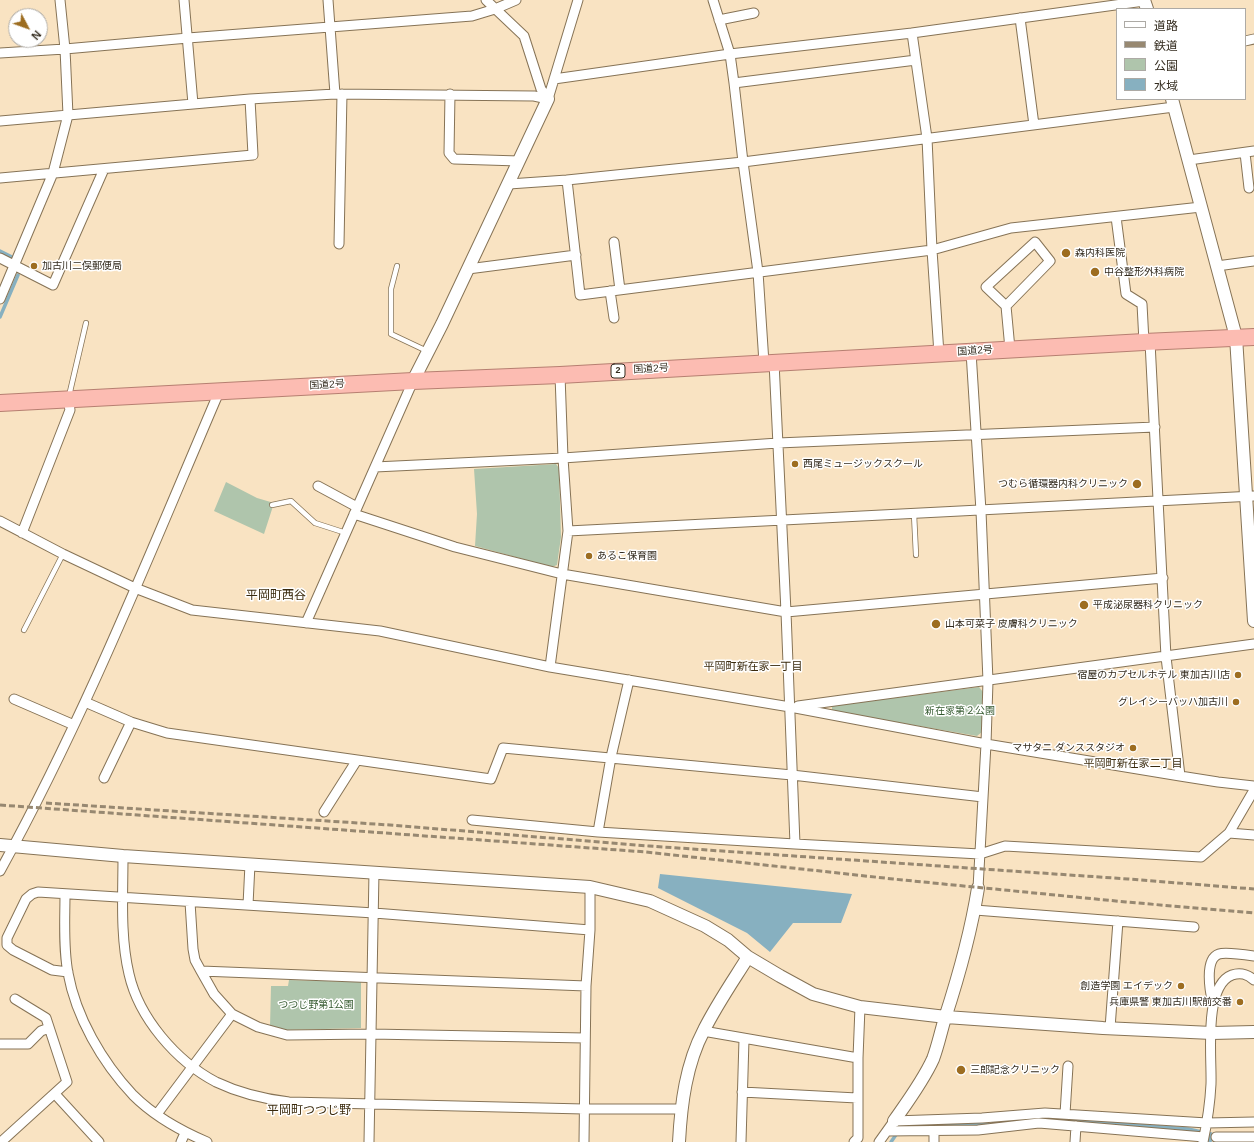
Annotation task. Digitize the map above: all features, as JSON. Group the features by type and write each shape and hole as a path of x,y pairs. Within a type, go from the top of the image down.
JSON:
{"highway":[{"name":"国道2号","path":"0,403 413,381 560,375 769,362 1254,337"}],"street":[{"path":"0,299 53,172 68,115 65,49 60,0"},
{"path":"184,0 193,104"},
{"path":"328,0 329,27 338,94 339,244"},
{"path":"486,0 524,36 541,90 548,99"},
{"path":"0,53 472,16 495,9 516,0"},
{"path":"306,623 413,381 468,270 548,99 578,0"},
{"path":"714,0 730,54 778,444 796,844"},
{"path":"554,79 730,54 912,33 1145,3"},
{"path":"719,20 754,13"},
{"path":"1020,18 1034,125"},
{"path":"912,33 927,138 932,250 939,354"},
{"path":"734,83 916,60"},
{"path":"0,121 250,99 338,94 534,96 548,99"},
{"path":"450,94 449,153 454,159 519,160"},
{"path":"0,178 253,155 250,99"},
{"path":"509,184 567,180 743,162 1034,125 1173,103 1236,337 1250,496 1254,621"},
{"path":"1189,160 1249,152 1249,188"},
{"path":"0,258 53,285 104,169"},
{"path":"567,180 580,295 932,250 1011,228 1201,207"},
{"path":"1116,217 1126,294 1142,304 1147,342 1155,427 1166,657 1180,776"},
{"path":"614,242 620,290"},
{"path":"1006,306 1050,261 1035,242 986,287 1006,306 1010,349"},
{"path":"468,270 576,255"},
{"path":"1217,266 1254,261"},
{"path":"610,291 614,318"},
{"path":"880,1141 915,1092 933,1058 975,910 978,888 988,681 981,510 971,352"},
{"path":"550,668 568,531 563,458 560,375"},
{"path":"0,871 74,725 136,588 218,392"},
{"path":"22,533 70,410 68,400"},
{"path":"375,467 563,458 778,444 1155,427"},
{"path":"318,486 356,510 455,547 562,574 786,612 1163,578"},
{"path":"568,531 1250,496"},
{"path":"0,521 63,554 136,588 192,610 380,631 550,668 790,707 986,744 1218,782 1254,786"},
{"path":"790,707 1254,644"},
{"path":"598,832 611,757 629,680"},
{"path":"14,699 74,725"},
{"path":"84,702 131,722 167,732 491,778 503,748 792,775 983,796"},
{"path":"104,778 131,722"},
{"path":"324,812 357,760"},
{"path":"472,820 598,832 980,854 1005,846 1201,858 1229,833 1254,790"},
{"path":"1229,833 1254,835"},
{"path":"0,845 123,856 590,887 657,904 705,926 728,940 748,957 813,994 860,1007 946,1016 1110,1028 1212,1033 1254,1032"},
{"path":"123,856 124,936 129,974 137,998 150,1020 168,1045 192,1066 216,1082 266,1099 289,1102 584,1109 681,1109"},
{"path":"248,906 250,864"},
{"path":"369,1142 374,872"},
{"path":"584,1142 586,986 590,930 590,887"},
{"path":"68,972 52,970 13,950 7,945 7,938 26,899 32,894 38,892 374,913 590,930"},
{"path":"65,894 65,937 68,972 78,1006 90,1033 118,1077 134,1096 157,1114 186,1133 207,1142"},
{"path":"190,902 193,949 201,971 214,994 232,1014 258,1027 287,1035 371,1034 585,1038"},
{"path":"975,910 1194,927"},
{"path":"1110,1028 1118,921"},
{"path":"1213,1004 1210,992 1210,966 1214,958 1220,954 1254,956"},
{"path":"679,1142 681,1109 688,1070 703,1031 748,957"},
{"path":"201,971 586,986"},
{"path":"891,1126 934,1130 978,1130 1039,1123 1203,1140 1207,1124 1211,1085 1213,1004 1218,988 1227,977 1238,973 1248,975 1254,980"},
{"path":"1,1142 67,1082 46,1018 15,999"},
{"path":"854,1142 858,1138 857,1098 860,1007"},
{"path":"157,1114 232,1014"},
{"path":"0,1044 28,1044 41,1031 49,1028"},
{"path":"703,1031 858,1058"},
{"path":"741,1142 744,1039"},
{"path":"1065,1114 1068,1066"},
{"path":"742,1092 857,1098"},
{"path":"55,1094 99,1142"},
{"path":"891,1126 1045,1113 1207,1124 1254,1122"},
{"path":"1075,1142 1076,1126"},
{"path":"934,1130 934,1142"},
{"path":"181,1142 186,1133"},
{"path":"1216,1138 1254,1137"}],"lane":[{"path":"397,266 391,288 391,334 428,351"},
{"path":"68,400 86,323"},
{"path":"272,505 290,501 315,523 346,533"},
{"path":"914,514 916,555"},
{"path":"24,630 63,554"}],"green space":[{"path":"556,464 559,468 561,537 557,565 552,567 475,546 477,514 474,469"},
{"path":"226,482 257,498 274,503 264,534 214,511"},
{"name":"新在家第２公園","path":"979,687 983,692 982,732 977,736 832,711 832,706"},
{"name":"つつじ野第1公園","path":"289,980 361,982 361,1028 286,1030 270,1027 271,986 288,986"}],"water":[{"path":"660,874 852,894 841,923 793,923 770,952 747,933 658,888"}],"waterway":[{"path":"0,251 12,257"},
{"path":"0,317 18,275"},
{"path":"1036,1119 1042,1118 1188,1129 1211,1134 1210,1142"},
{"path":"891,1142 902,1126 988,1124"}],"railway":[{"path":"46,803 390,825 649,846 1254,889"},
{"path":"0,805 646,852 893,879 1254,913"}],"place":[{"name":"森内科医院","path":"1066,253"},
{"name":"加古川二俣郵便局","path":"34,266"},
{"name":"中谷整形外科病院","path":"1095,272"},
{"name":"西尾ミュージックスクール","path":"795,464"},
{"name":"つむら循環器内科クリニック","path":"1137,484"},
{"name":"あるこ保育園","path":"589,556"},
{"name":"平成泌尿器科クリニック","path":"1084,605"},
{"name":"山本可菜子 皮膚科クリニック","path":"936,624"},
{"name":"宿屋のカプセルホテル 東加古川店","path":"1238,675"},
{"name":"グレイシーバッハ加古川","path":"1236,702"},
{"name":"マサタニ ダンススタジオ","path":"1133,748"},
{"name":"創造学園 エイデック","path":"1181,986"},
{"name":"兵庫県警 東加古川駅前交番","path":"1240,1002"},
{"name":"三郎記念クリニック","path":"961,1070"}],"district":[{"name":"平岡町西谷","path":"276,596"},
{"name":"平岡町新在家一丁目","path":"753,667"},
{"name":"平岡町新在家二丁目","path":"1133,764"},
{"name":"平岡町つつじ野","path":"309,1111"}]}
